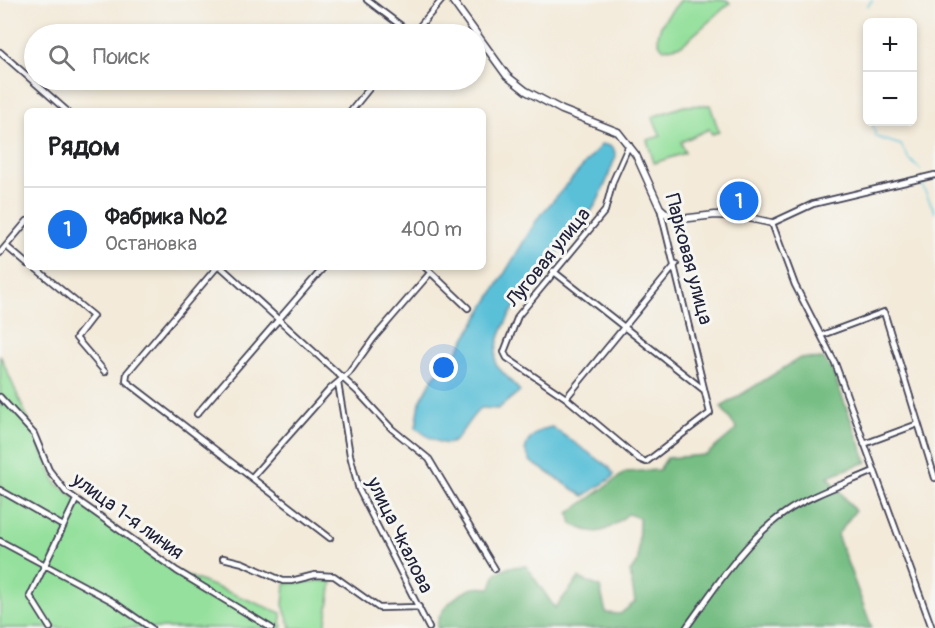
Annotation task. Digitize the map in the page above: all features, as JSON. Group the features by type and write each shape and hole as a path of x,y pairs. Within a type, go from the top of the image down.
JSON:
{"street":[{"path":"367,0 399,24"},
{"path":"421,24 442,0"},
{"name":"Парковая улица","path":"452,0 469,24"},
{"name":"Парковая улица","path":"486,47 507,76 526,91 562,110 609,127 618,132 629,145 648,178 660,208 676,264 710,412 646,462 639,459 566,398"},
{"path":"0,52 24,73"},
{"path":"43,90 64,108"},
{"path":"353,108 368,90"},
{"name":"Луговая улица","path":"566,398 504,354 504,347 514,322 553,271 604,211 613,181 629,145"},
{"path":"660,208 668,215 681,219 716,215 745,217 772,223 813,204 935,175"},
{"path":"772,223 795,285 822,335 932,628"},
{"path":"0,253 24,225"},
{"path":"6,246 24,261"},
{"path":"566,398 676,264"},
{"path":"38,270 93,316 76,338 105,372"},
{"path":"216,270 127,373 126,381 330,538"},
{"path":"223,270 280,319 392,429 429,459 495,569"},
{"path":"197,414 321,270"},
{"path":"428,270 468,308"},
{"path":"553,271 626,326 704,390"},
{"path":"252,477 343,379 374,338 430,273"},
{"path":"822,335 884,312 935,478"},
{"name":"улица Чкалова","path":"338,383 358,490 429,628"},
{"name":"улица 1-я линия","path":"0,397 31,429 54,480 76,501 177,571 271,628"},
{"path":"864,444 918,424"},
{"path":"686,628 717,585 764,529 802,502 874,471"},
{"path":"0,490 63,526"},
{"path":"50,628 30,596 76,501"},
{"path":"0,541 112,601 151,628"},
{"path":"223,558 283,581 291,582 315,575 334,576 379,608 419,607"}],"green space":[{"path":"681,0 727,0 730,3 682,45 664,49 659,43 659,31"},
{"path":"710,105 719,132 712,134 709,129 681,142 685,153 654,163 647,140 661,136 652,117 684,106"},
{"path":"0,355 56,483 173,570 281,613 282,628 0,628"},
{"path":"800,358 824,359 832,370 867,462 828,476 855,511 837,535 872,628 437,628 440,615 454,599 473,588 491,588 496,573 510,567 526,566 555,608 579,578 600,587 606,613 620,614 635,602 630,572 638,561 639,518 628,514 608,529 595,532 572,524 569,513 626,472 659,470 667,458 706,455 737,429 721,407"},
{"path":"332,581 325,628 291,628 283,605 285,584"}],"water":[{"path":"602,144 613,147 616,156 598,201 517,303 497,345 496,365 520,391 498,409 481,408 455,440 441,443 431,438 416,428 420,402 433,378 457,352 538,218"},
{"path":"552,427 609,467 614,475 612,478 584,496 531,462 525,450 529,441 539,432"}],"waterway":[{"path":"868,6 872,0"},
{"path":"873,126 876,137 901,145 909,159 921,170"},
{"path":"923,180 923,187 935,212"}],"place":[{"name":"Фабрика №2","path":"739,201"}]}
